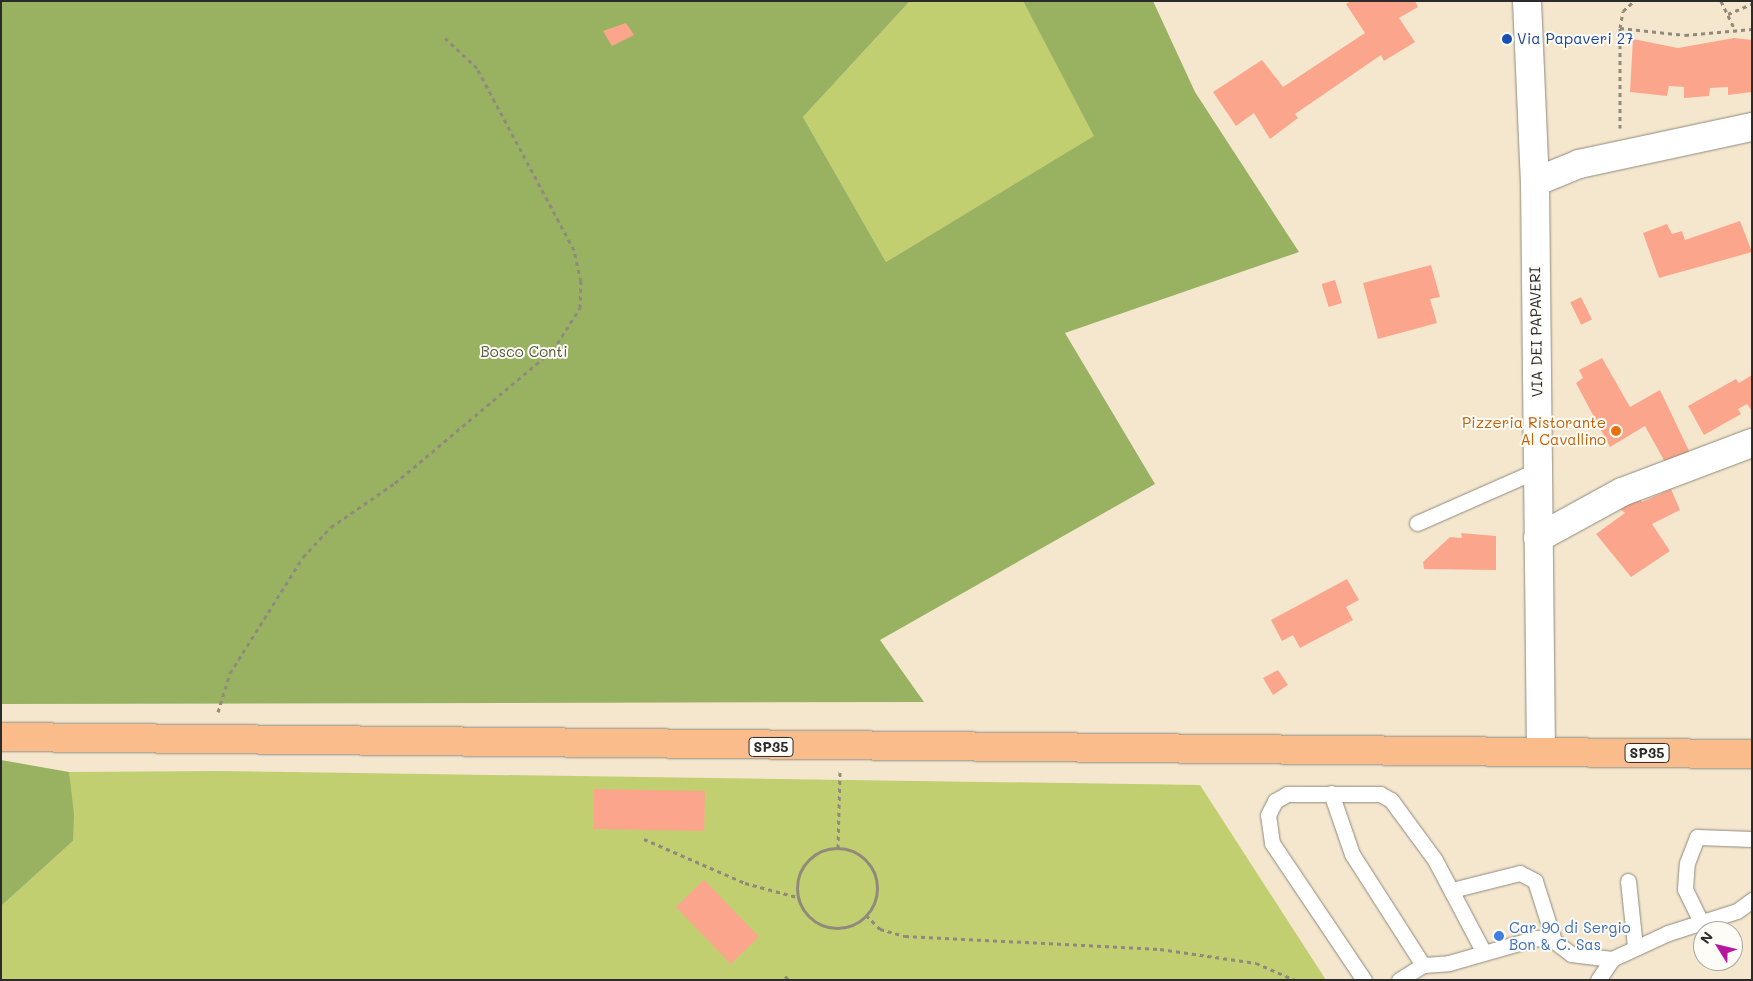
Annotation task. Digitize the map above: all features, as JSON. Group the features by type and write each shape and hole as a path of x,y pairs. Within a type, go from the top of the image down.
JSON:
{"main road":[{"name":"SP35","path":"1,737 841,748 1752,754"}],"street":[{"name":"VIA DEI PAPAVERI","path":"1527,1 1534,182 1541,752"},
{"path":"1534,182 1619,155 1752,127"},
{"path":"1538,538 1622,492 1752,443"}],"lane":[{"path":"1417,524 1538,470"},
{"path":"1331,793 1352,854 1423,964"},
{"path":"1364,980 1310,903 1272,843 1268,828 1275,801 1287,794 1380,794 1391,800 1452,890 1483,951"},
{"path":"1701,921 1685,889 1687,863 1697,837 1752,839"},
{"path":"1452,890 1520,873 1535,881 1554,941"},
{"path":"1628,881 1635,947"},
{"path":"1708,921 1752,900"},
{"path":"1598,980 1612,959 1635,947 1693,927"},
{"path":"1399,980 1412,976 1423,964 1449,963 1483,951 1536,938 1554,941 1571,954 1612,959"}],"path":[{"path":"1619,155 1620,28 1623,12 1634,1"},
{"path":"1721,1 1736,32"},
{"path":"1728,14 1752,4"},
{"path":"1620,28 1685,35 1736,32 1752,29"},
{"path":"216,740 219,704 230,673 303,557 331,527 395,483 553,350 580,308 580,281 574,250 477,68 442,35"},
{"path":"838,848 841,748"},
{"path":"644,839 745,883 797,897"},
{"path":"838,848 864,859 873,872 875,900 866,915 854,924 833,928 815,923 797,897 799,874 815,854 838,848"},
{"path":"866,915 880,929 905,936 1160,949 1256,963 1295,980"}],"green space":[{"name":"Bosco Conti","path":"1,1 910,1 803,117 886,262 1094,136 1023,1 1153,1 1195,92 1299,252 1065,333 1155,484 880,640 924,702 1,704"},
{"path":"910,1 1023,1 1095,136 886,262 803,117"},
{"path":"1,760 69,772 74,814 73,841 1,906"},
{"path":"220,771 1200,785 1326,980 1,980 1,906 73,841 69,772"}],"building":[{"path":"1351,1 1415,1 1418,7 1399,18 1415,42 1384,61 1381,55 1295,114 1298,118 1270,139 1254,113 1236,126 1213,92 1262,60 1283,87 1365,33 1346,4"},
{"path":"626,23 634,35 612,46 603,31"},
{"path":"1734,38 1752,40 1752,92 1728,95 1728,87 1710,88 1709,96 1684,98 1684,87 1669,86 1667,96 1630,92 1633,39 1678,48"},
{"path":"1740,221 1752,252 1659,278 1643,233 1667,224 1672,234 1682,231 1685,240"},
{"path":"1431,265 1440,297 1430,299 1437,323 1378,339 1363,283"},
{"path":"1335,280 1342,303 1329,307 1322,284"},
{"path":"1581,297 1592,319 1581,325 1570,302"},
{"path":"1602,358 1630,407 1660,390 1691,455 1666,464 1645,426 1610,447 1576,383 1583,378 1579,370"},
{"path":"1752,375 1752,411 1747,404 1738,409 1741,414 1704,435 1688,406 1736,379 1739,383"},
{"path":"1671,489 1680,510 1652,524 1670,551 1631,577 1596,534 1625,513 1619,508 1638,496 1642,502"},
{"path":"1461,533 1496,536 1496,570 1424,569 1423,562 1450,537 1462,538"},
{"path":"1347,579 1359,600 1346,607 1353,620 1300,648 1293,635 1282,641 1271,620"},
{"path":"1278,670 1288,685 1273,695 1263,678"},
{"path":"594,789 705,791 704,831 593,829"},
{"path":"704,880 759,937 731,964 676,907"}],"place":[{"name":"Via Papaveri 27","path":"1507,39"},
{"name":"Pizzeria Ristorante Al Cavallino","path":"1616,431"},
{"name":"Car 90 di Sergio Bon & C. Sas","path":"1499,936"}]}
